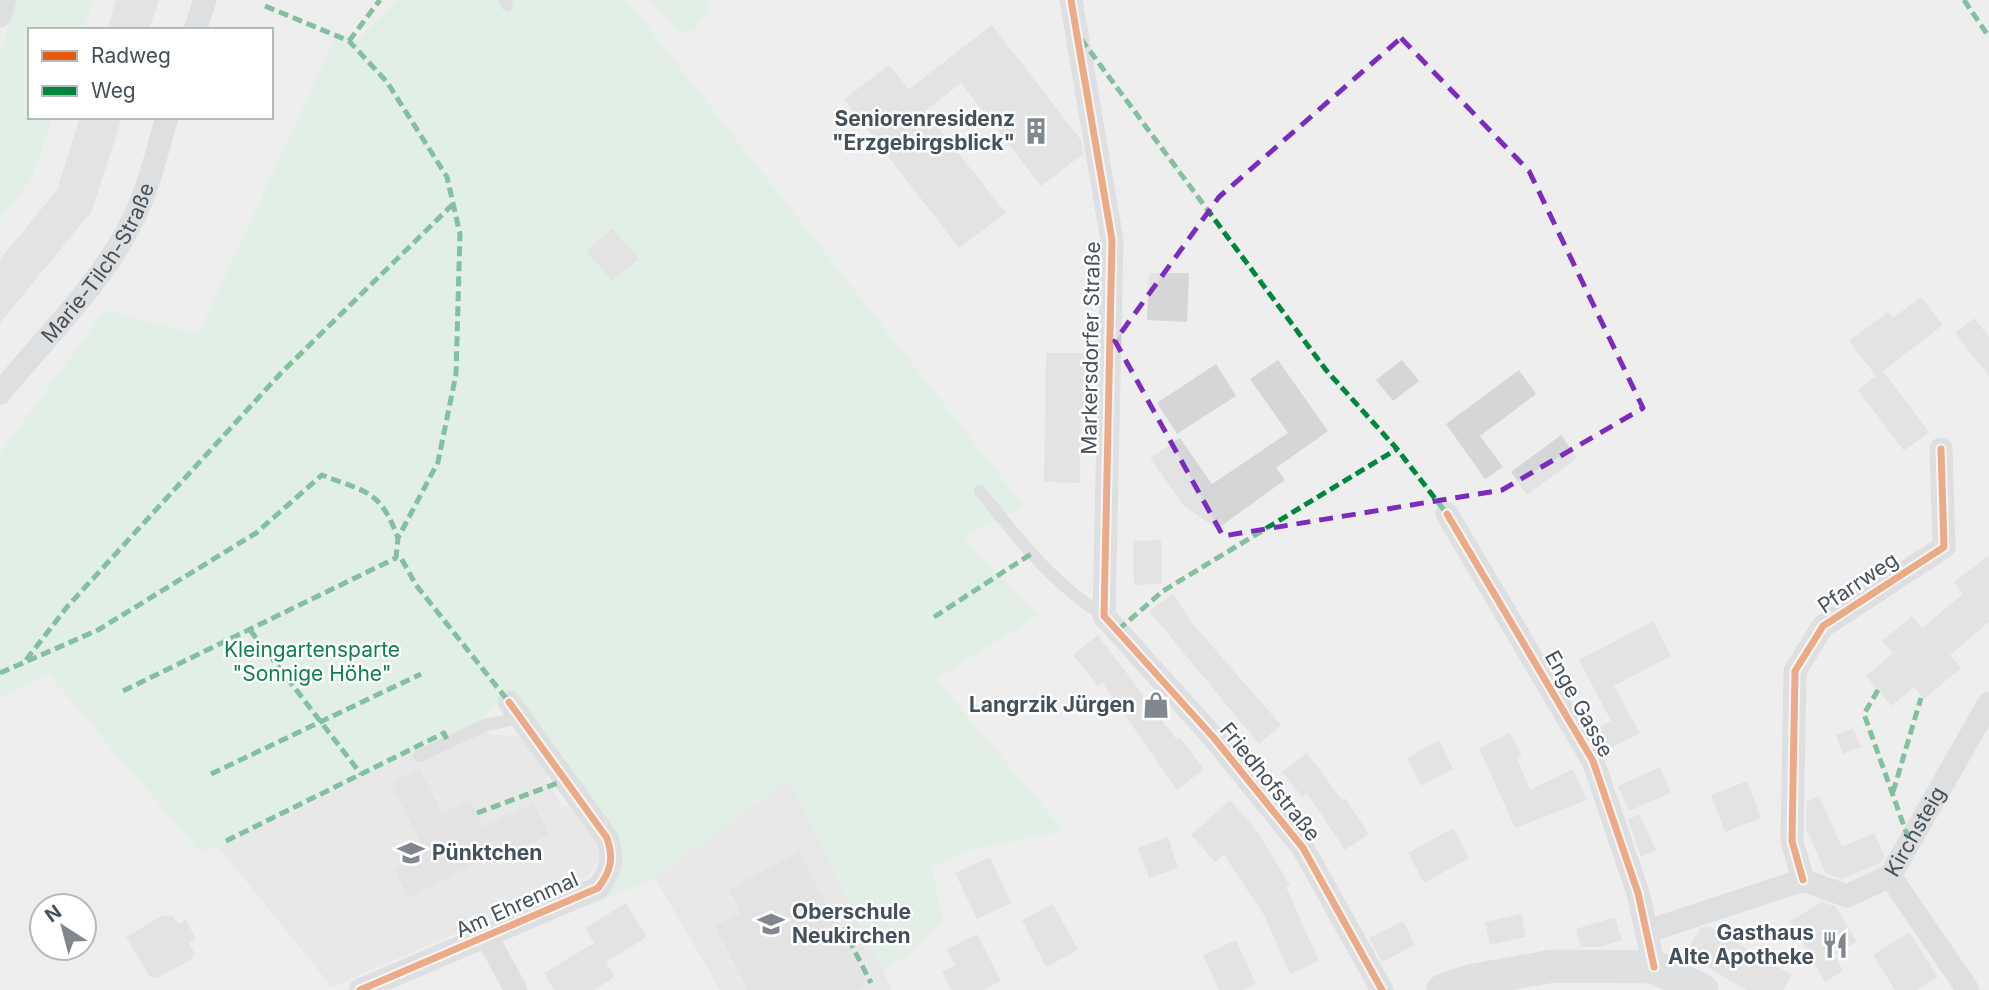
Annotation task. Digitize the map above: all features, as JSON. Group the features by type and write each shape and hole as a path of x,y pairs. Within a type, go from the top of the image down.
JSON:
{"main road":[{"path":"1443,990 1469,981 1553,966 1654,967 1702,990"}],"street":[{"path":"0,16 5,0"},
{"path":"196,28 205,0"},
{"name":"Markersdorfer Straße","path":"1071,0 1112,240 1104,616"},
{"name":"Marie-Tilch-Straße","path":"0,393 101,271 123,237 139,208 166,119"},
{"name":"Pfarrweg","path":"1804,880 1792,841 1795,671 1823,625 1944,547 1941,449"},
{"name":"Enge Gasse","path":"1447,514 1593,761 1648,931 1654,967"},
{"name":"Friedhofstraße","path":"1104,616 1214,738 1303,848 1382,990"},
{"name":"Kirchsteig","path":"1968,990 1890,876 1989,703"},
{"name":"Am Ehrenmal","path":"360,990 598,888 612,864 607,838 596,820 514,710"},
{"path":"1648,931 1804,880 1847,896 1890,876"},
{"path":"487,937 516,990"}],"lane":[{"path":"981,491 1021,543 1070,594 1104,616"},
{"path":"419,756 514,710"}],"highlighted area":[{"path":"1401,38 1529,171 1643,408 1502,490 1223,536 1115,341 1219,197"}],"shaded area":[{"name":"Pünktchen","path":"482,718 490,735 518,736 533,745 547,767 547,778 561,806 570,806 596,839 599,858 588,876 332,987 219,848"},
{"name":"Oberschule Neukirchen","path":"789,779 892,990 720,990 655,878"}],"green space":[{"path":"15,0 94,0 84,28 28,28 28,119 52,119 31,180 0,218 0,55"},
{"name":"Kleingartensparte \"Sonnige Höhe\"","path":"397,0 627,0 1023,505 964,538 1038,615 936,679 1064,831 964,851 932,868 943,920 906,956 883,971 789,779 655,878 588,907 603,891 617,869 620,839 540,732 500,702 482,718 219,848 199,851 48,674 0,699 0,453 105,310 198,334 338,32 357,40"},
{"path":"649,0 706,0 709,10 693,31 679,32"}],"building":[{"path":"116,0 159,0 150,28 108,28"},
{"name":"Seniorenresidenz \"Erzgebirgsblick\"","path":"992,25 1081,140 1083,154 1041,186 961,83 925,111 1006,213 959,248 844,99 889,65 909,89"},
{"path":"79,119 121,119 92,211 0,323 0,259 57,190"},
{"path":"612,228 639,259 612,281 586,251"},
{"path":"1149,273 1189,273 1187,322 1147,320"},
{"path":"1921,297 1943,325 1883,371 1929,432 1904,451 1858,390 1876,376 1849,341 1888,312 1893,318"},
{"path":"1974,318 1989,337 1989,377 1955,333"},
{"path":"1046,353 1085,353 1085,408 1081,409 1080,483 1044,482"},
{"path":"1278,360 1328,431 1276,468 1285,480 1217,529 1184,506 1150,458 1180,438 1212,484 1288,433 1250,379"},
{"path":"1402,360 1419,381 1393,401 1376,380"},
{"path":"1216,364 1236,396 1177,434 1157,403"},
{"path":"1519,370 1536,394 1480,436 1503,467 1485,479 1446,424"},
{"path":"1561,435 1577,458 1527,495 1511,472"},
{"path":"1161,540 1162,584 1134,585 1133,541"},
{"path":"1989,555 1989,622 1950,655 1961,668 1924,699 1914,687 1891,706 1866,676 1893,653 1882,641 1912,616 1922,628 1963,594 1954,582"},
{"path":"1173,594 1193,624 1281,725 1259,744 1149,611"},
{"path":"1653,621 1671,656 1614,686 1640,733 1609,749 1598,728 1611,721 1579,660"},
{"path":"1098,635 1177,740 1180,738 1204,769 1177,790 1102,682 1098,686 1073,655"},
{"path":"1853,728 1861,747 1843,754 1836,735"},
{"path":"1510,733 1522,756 1517,758 1530,790 1573,769 1587,800 1515,828 1479,748"},
{"path":"1439,740 1453,769 1421,786 1407,758"},
{"path":"1307,753 1342,800 1345,798 1369,834 1345,850 1307,793 1302,797 1282,772"},
{"path":"1660,767 1671,793 1629,811 1618,786"},
{"path":"419,768 442,813 469,799 484,827 533,803 549,834 508,855 505,848 408,898 394,869 426,852 390,783"},
{"path":"1747,781 1761,818 1725,832 1711,795"},
{"path":"1819,796 1842,847 1874,833 1885,857 1882,862 1842,879 1826,874 1806,829 1807,801"},
{"path":"1230,800 1255,828 1290,885 1286,887 1319,961 1290,974 1264,915 1224,855 1215,862 1191,835"},
{"path":"1639,814 1656,850 1641,857 1628,820"},
{"path":"1453,828 1469,858 1424,883 1408,853"},
{"path":"1168,837 1178,868 1149,878 1138,848"},
{"path":"800,852 867,985 857,990 748,990 715,926 741,913 729,889"},
{"path":"990,857 1011,903 977,919 955,873"},
{"path":"1822,902 1836,907 1857,942 1834,955 1843,971 1825,982 1790,921"},
{"path":"626,903 647,937 606,962 615,977 594,990 554,990 544,973 594,943 585,928"},
{"path":"1053,904 1078,950 1046,967 1022,920"},
{"path":"1521,914 1526,937 1490,945 1485,922"},
{"path":"163,915 172,916 179,924 186,920 196,939 189,943 194,952 192,959 157,978 149,976 126,937"},
{"path":"1615,917 1622,940 1599,947 1581,947 1576,929"},
{"path":"1403,921 1415,945 1382,962 1369,938"},
{"path":"1709,926 1792,975 1783,990 1746,990 1685,953 1701,928"},
{"path":"1909,932 1938,977 1917,990 1895,990 1873,955"},
{"path":"977,934 1001,981 983,990 951,990 942,972 955,965 947,949"},
{"path":"1236,940 1256,984 1243,990 1219,990 1203,955"}],"marked path":[{"path":"349,41 380,0"},
{"path":"1964,0 1989,37"},
{"path":"265,6 349,41 387,82 447,177 460,234 456,374 438,462 398,538 396,558 401,558 416,585 509,702"},
{"path":"1081,39 1326,370 1397,449 1447,514"},
{"path":"26,660 67,607 281,373 452,205"},
{"path":"1118,630 1163,591 1397,449"},
{"path":"0,673 98,630 256,533 322,475 370,495 385,510 398,538"},
{"path":"934,617 1031,554"},
{"path":"123,691 396,558"},
{"path":"250,630 361,774"},
{"path":"211,774 421,674"},
{"path":"1878,690 1864,714 1910,843"},
{"path":"1893,792 1921,698"},
{"path":"226,841 444,733 448,742"},
{"path":"477,813 566,780"},
{"path":"840,933 844,930 871,983"}],"cycle path":[{"path":"1071,0 1112,240 1104,616 1214,738 1303,848 1382,990"},
{"path":"1803,880 1792,841 1795,671 1823,626 1944,547 1941,449"},
{"path":"1447,514 1593,761 1638,893 1654,967"},
{"path":"360,990 598,888 606,876 611,859 607,838 509,702"}],"place":[{"name":"Seniorenresidenz \"Erzgebirgsblick\"","path":"1036,131"},
{"name":"Langrzik Jürgen","path":"1156,705"},
{"name":"Pünktchen","path":"411,853"},
{"name":"Oberschule Neukirchen","path":"771,924"},
{"name":"Gasthaus Alte Apotheke","path":"1835,945"}]}
